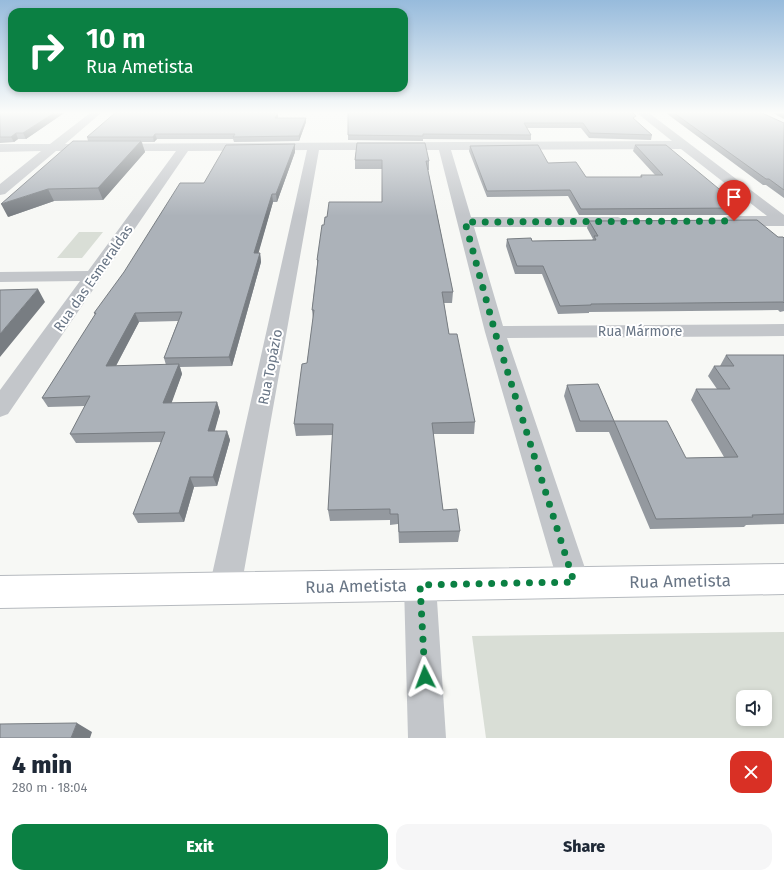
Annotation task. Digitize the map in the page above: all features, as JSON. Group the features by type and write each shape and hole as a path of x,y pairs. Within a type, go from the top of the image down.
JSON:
{"street":[{"path":"0,148 127,147"},
{"name":"Rua das Esmeraldas","path":"0,408 185,147"},
{"name":"Rua Topázio","path":"225,588 314,147"},
{"path":"444,147 495,332 574,582"},
{"path":"687,147 783,221"},
{"path":"0,191 53,148"},
{"path":"710,221 783,221"},
{"path":"465,222 631,222"},
{"path":"0,277 93,276"},
{"name":"Rua Mármore","path":"495,332 784,330"},
{"name":"Rua Ametista","path":"0,592 784,579"},
{"path":"420,585 427,738"}],"shaded area":[{"path":"79,232 103,232 82,258 57,258"},
{"path":"784,632 784,738 486,738 472,636"}],"building":[{"path":"66,147 135,147 98,188 48,189 1,204"},
{"path":"225,147 294,147 276,194 272,194 254,253 260,253 229,357 164,358 182,312 135,313 106,366 179,364 163,403 217,402 208,431 227,431 213,477 190,477 179,513 133,514 165,432 70,434 90,396 42,398 96,313 94,313 124,272 180,183 204,183"},
{"path":"356,147 426,147 429,161 426,161 453,292 442,292 449,334 457,334 475,422 432,423 443,510 457,509 460,531 399,532 398,514 390,514 390,509 328,510 333,424 294,424 302,364 307,363 314,310 312,310 317,260 322,225 324,225 325,217 327,217 329,202 382,202 382,160 355,160"},
{"path":"471,147 539,147 548,163 576,162 586,177 642,177 641,175 663,175 637,147 669,147 742,208 581,209 570,190 487,191"},
{"path":"722,147 784,147 784,190 769,179 766,179"},
{"path":"757,220 778,237 784,238 784,303 591,304 560,306 543,266 517,266 507,239 531,238 532,241 596,240 594,236 598,236 589,221"},
{"path":"38,289 0,334 0,290"},
{"path":"726,355 784,355 784,514 752,515 753,517 656,519 614,421 667,421 686,458 738,457 696,389 730,389 714,366 734,366"},
{"path":"598,384 614,421 580,421 567,385"},
{"path":"77,723 71,738 0,738 0,724"}],"route":[{"path":"425,677 420,585 574,582 495,332 465,222 734,221"}]}
